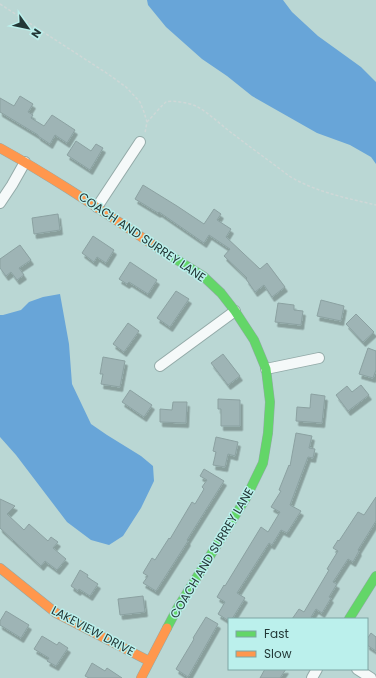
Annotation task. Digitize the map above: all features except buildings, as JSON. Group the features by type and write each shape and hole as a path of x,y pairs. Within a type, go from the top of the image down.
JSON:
{"street":[{"path":"97,207 140,142"},
{"name":"COACH AND SURREY LANE","path":"0,148 97,207 203,276 221,293 235,311 254,340 266,369 270,402 268,433 263,463 246,498 177,609 149,661 142,678"},
{"path":"0,203 25,162"},
{"path":"160,366 235,311"},
{"path":"266,369 319,358"},
{"name":"LAKEVIEW DRIVE","path":"0,568 56,613 149,661"},
{"path":"350,618 376,576"},
{"path":"359,670 371,678"}],"path":[{"path":"0,4 108,74 134,94 140,102 147,122 140,142"},
{"path":"147,122 163,104 167,102 182,102 194,106 202,110 296,180 325,193 376,205"}],"water":[{"path":"147,0 283,0 292,12 318,36 361,67 376,82 376,164 371,157 350,145 317,133 252,96 227,76 202,59 166,27 148,5"},
{"path":"60,294 69,344 72,384 91,424 141,456 153,466 154,481 141,508 123,536 109,545 91,540 67,522 16,455 0,437 0,315 21,310 29,302 43,297"}],"traffic: fast":[{"path":"161,250 203,276 221,293 235,311 254,340 266,369 270,402 268,433 263,463 246,498 177,609 167,628"},
{"path":"350,618 376,576"}],"traffic: slow":[{"path":"0,148 62,185 161,250"},
{"path":"0,568 56,613 149,661"},
{"path":"141,678 167,628"}]}
